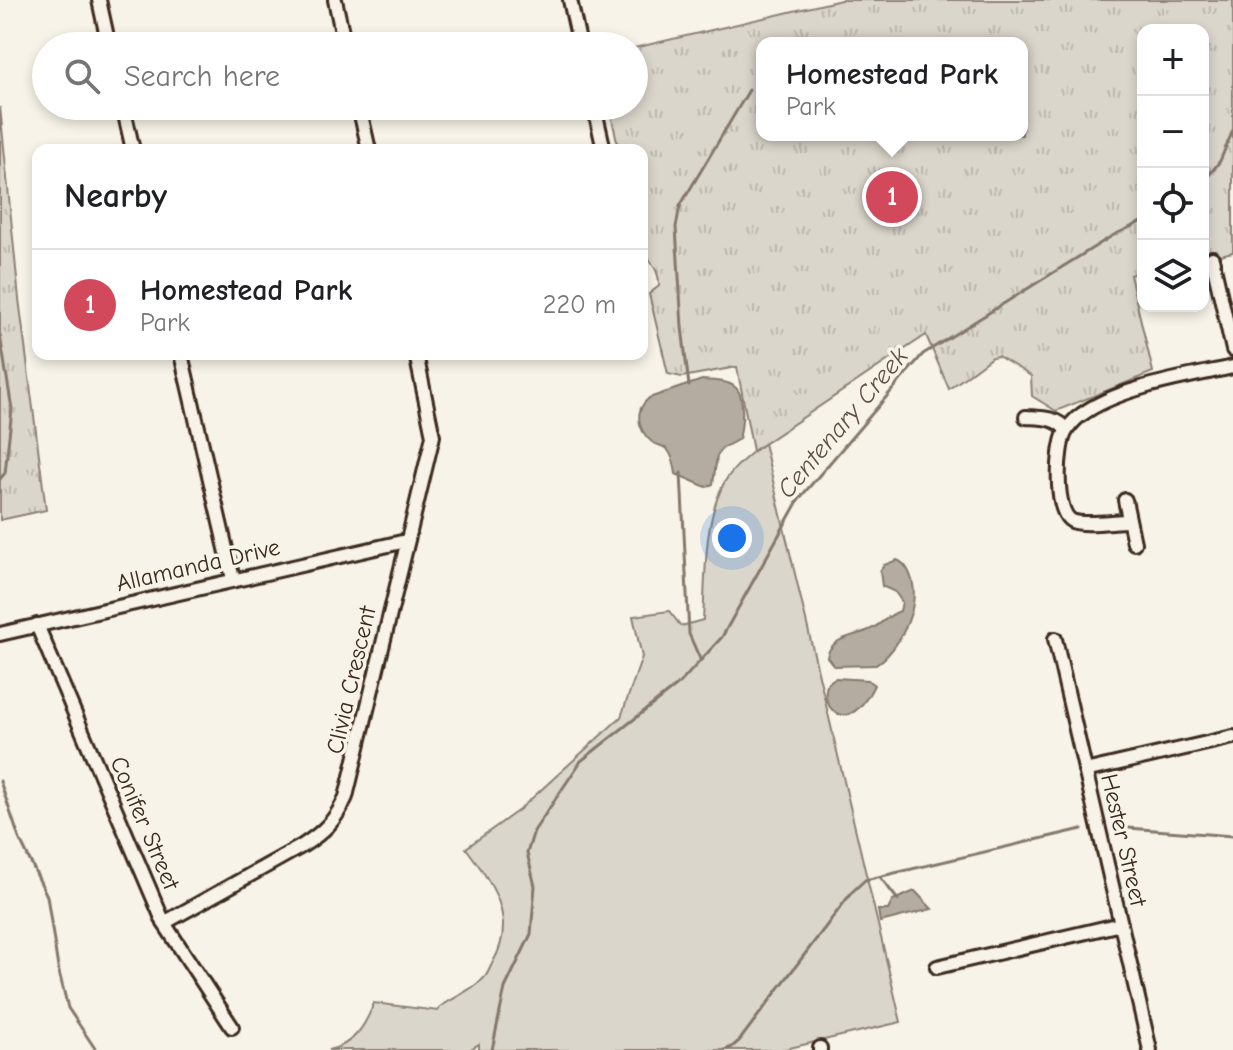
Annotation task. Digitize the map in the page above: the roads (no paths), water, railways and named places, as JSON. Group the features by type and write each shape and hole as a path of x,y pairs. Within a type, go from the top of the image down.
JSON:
{"street":[{"path":"99,0 106,32"},
{"path":"335,0 342,32"},
{"path":"570,0 577,32"},
{"path":"126,120 132,144"},
{"path":"362,120 368,144"},
{"path":"597,120 603,144"},
{"path":"1212,258 1233,350"},
{"path":"182,360 233,579"},
{"name":"Clivia Crescent","path":"164,923 323,833 337,817 346,797 433,436 417,360"},
{"path":"1127,521 1078,522 1070,520 1064,513 1058,462 1066,430 1081,415 1142,387 1233,367"},
{"path":"1026,417 1049,419 1063,425 1066,430"},
{"path":"1125,500 1134,543"},
{"name":"Allamanda Drive","path":"0,634 406,541"},
{"name":"Conifer Street","path":"37,625 164,923 232,1027"},
{"name":"Hester Street","path":"1055,639 1150,1050"},
{"path":"1085,771 1233,737"},
{"path":"937,967 1121,924"}],"waterway":[{"path":"689,386 676,227 680,206 749,90"},
{"name":"Centenary Creek","path":"1209,175 1220,161 1233,130"},
{"name":"Centenary Creek","path":"492,1050 505,988 531,934 535,886 527,853 534,831 581,761 680,683 722,637 799,499 923,354 1112,236 1137,224"},
{"path":"0,335 12,409 5,473 0,479"},
{"path":"681,473 689,634 700,659"},
{"path":"0,781 19,838 47,896 58,968 68,1008 96,1050"},
{"path":"1115,827 1233,836"},
{"path":"725,1050 739,1041 852,892 865,880 1082,829"},
{"path":"881,878 898,900"}],"place":[{"name":"Homestead Park","path":"892,197"}]}
